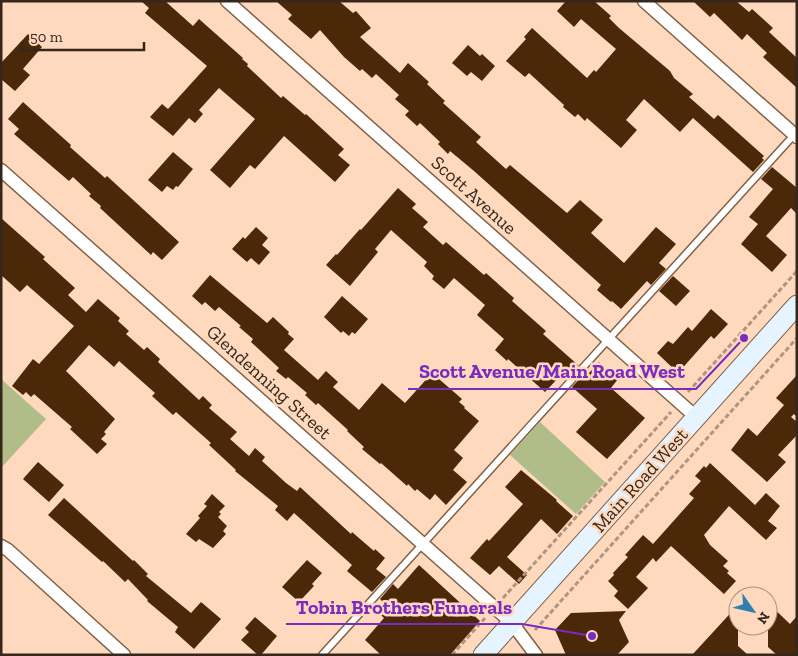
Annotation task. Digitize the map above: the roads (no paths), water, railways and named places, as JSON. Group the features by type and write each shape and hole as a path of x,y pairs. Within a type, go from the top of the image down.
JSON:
{"main road":[{"name":"Main Road West","path":"483,655 797,305"}],"street":[{"name":"Scott Avenue","path":"227,1 696,417"},
{"path":"644,1 795,136"},
{"name":"Glendenning Street","path":"1,170 512,623 536,655"},
{"path":"1,546 8,550 124,655"}],"lane":[{"path":"322,655 795,136"}],"place":[{"name":"Scott Avenue/Main Road West","path":"744,338"},
{"name":"Tobin Brothers Funerals","path":"592,636"}]}
